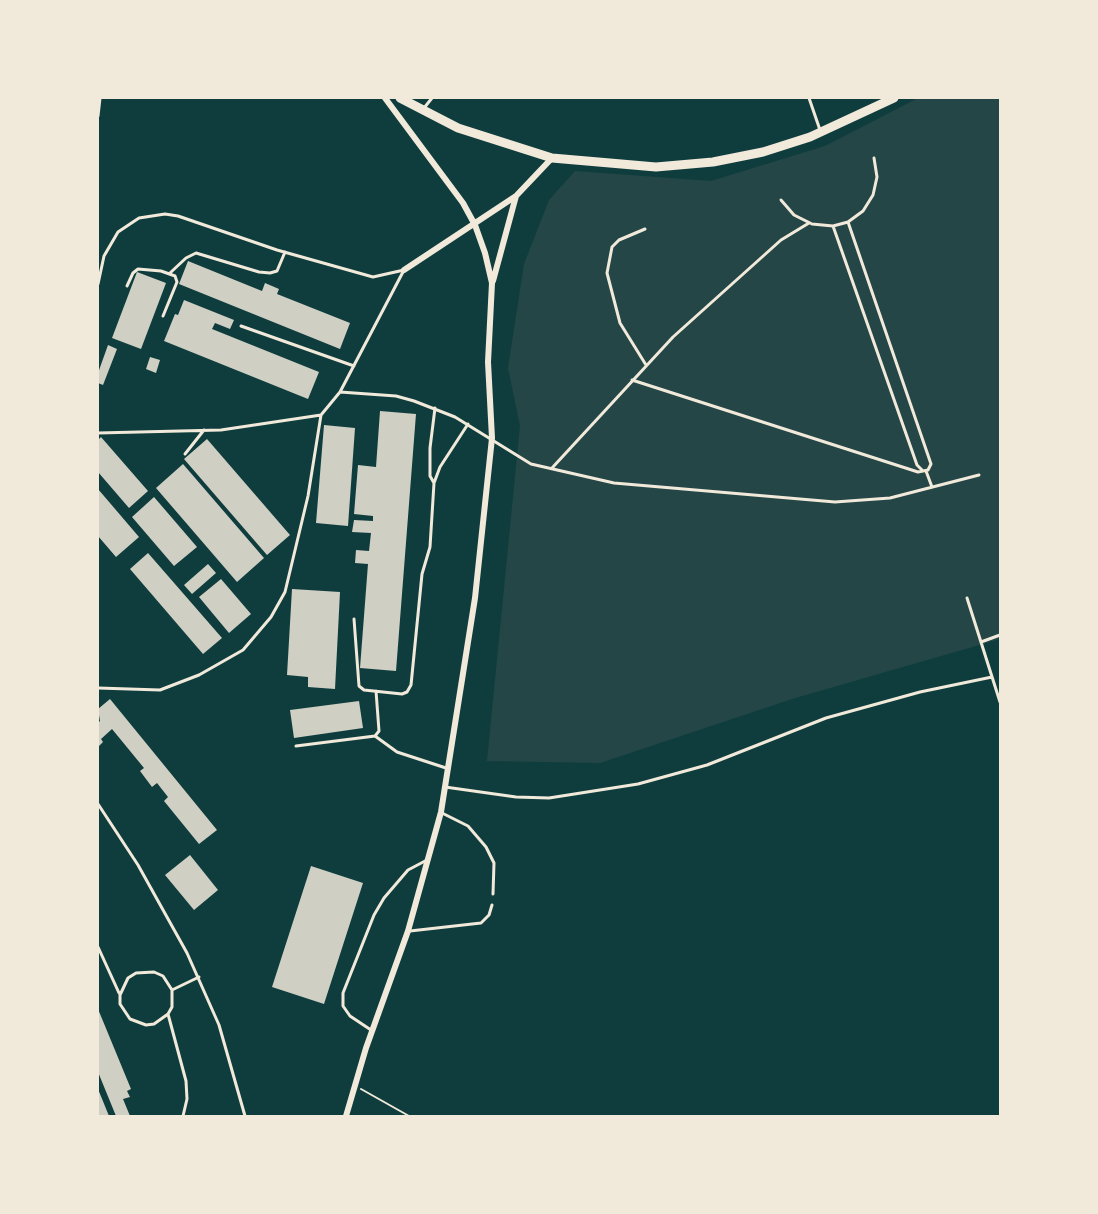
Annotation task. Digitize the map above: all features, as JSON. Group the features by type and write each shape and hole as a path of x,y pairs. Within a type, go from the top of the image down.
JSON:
{"main road":[{"path":"400,98 422,111 485,139 552,158 656,167 713,162 763,152 821,132 894,98"}],"street":[{"path":"385,98 445,176 475,225 492,283"},
{"path":"404,270 516,196 552,158"},
{"path":"346,1116 372,1030 408,931 441,812 475,598 492,438 488,362 492,283 516,196"}],"lane":[{"path":"98,116 100,98"},
{"path":"422,111 432,98"},
{"path":"809,98 821,132"},
{"path":"781,200 794,215 809,223 832,226 848,222 863,211 873,195 877,177 874,158"},
{"path":"98,284 104,256 118,232 130,223 151,215 178,216 285,252 372,277 404,270"},
{"path":"632,380 918,472 924,471 931,464 848,222"},
{"path":"552,468 646,365 781,240 809,223"},
{"path":"832,226 917,465 924,471 932,487"},
{"path":"645,229 619,240 612,246 607,273 620,322 646,365"},
{"path":"127,286 135,270 171,273 186,258 196,254 270,273 278,271 285,252"},
{"path":"98,688 160,690 199,675 243,650 271,617 285,592 308,496 321,415 340,392 404,270"},
{"path":"163,316 177,282 171,273"},
{"path":"241,326 354,366"},
{"path":"340,392 396,396 435,408 468,424 531,464 614,483 835,502 890,498 979,475"},
{"path":"434,483 430,476 430,448 435,408"},
{"path":"98,433 204,430 321,415"},
{"path":"354,619 357,681 361,688 402,694 411,686 422,574 430,547 434,483 440,467 468,424"},
{"path":"184,454 204,430"},
{"path":"967,598 1000,702"},
{"path":"981,642 1000,635"},
{"path":"445,787 516,797 549,798 638,783 707,765 794,728 855,709 992,677"},
{"path":"375,736 379,731 376,691"},
{"path":"296,746 375,736 397,752 448,769"},
{"path":"98,804 138,865 199,977 219,1025 245,1116"},
{"path":"441,812 468,826 486,847 494,863 493,894"},
{"path":"372,1030 350,1016 343,1006 343,993 374,915 384,898 408,870 428,860"},
{"path":"408,931 481,923 486,920 492,904"},
{"path":"98,947 120,995 124,1013 137,1023 154,1024 168,1014 172,1007 172,990 162,976 145,971 128,978 120,995"},
{"path":"172,990 199,977"},
{"path":"168,1014 186,1082 187,1099 183,1116"}],"path":[{"path":"356,1086 409,1116"}],"shaded area":[{"path":"918,98 1000,98 1000,639 792,699 600,763 487,761 520,426 508,368 524,264 549,200 575,171 711,181 825,146"}],"building":[{"path":"188,261 262,291 265,283 279,289 277,294 350,323 340,349 179,284"},
{"path":"137,272 166,283 141,349 112,338"},
{"path":"184,300 234,320 230,329 215,323 212,329 319,372 308,399 164,341 175,314 178,315"},
{"path":"108,345 117,349 103,385 98,383 98,373"},
{"path":"150,357 160,360 156,373 146,369"},
{"path":"380,411 416,414 396,671 360,668 368,564 355,563 356,550 369,551 371,533 352,532 354,520 373,521 373,516 354,514 358,465 376,467"},
{"path":"324,425 355,428 348,526 316,523"},
{"path":"101,437 148,491 129,508 98,472 98,440"},
{"path":"207,439 290,535 267,555 184,459"},
{"path":"183,464 264,558 237,582 156,488"},
{"path":"98,489 139,537 116,557 98,536"},
{"path":"154,497 197,547 174,566 132,517"},
{"path":"148,553 222,638 203,654 130,569"},
{"path":"208,564 216,573 192,594 184,585"},
{"path":"221,579 251,614 229,633 199,597"},
{"path":"292,589 340,592 335,689 308,687 308,677 287,675"},
{"path":"110,699 217,830 199,844 164,801 168,797 157,783 152,787 140,771 144,768 112,729 101,739 103,742 98,747 98,723 100,721 98,709"},
{"path":"359,701 363,728 294,738 290,710"},
{"path":"190,855 218,890 194,910 165,875"},
{"path":"311,866 363,883 324,1004 272,987"},
{"path":"98,1009 131,1089 127,1091 130,1097 123,1099 130,1116 116,1116 98,1072"},
{"path":"98,1089 109,1116 98,1116"}]}
